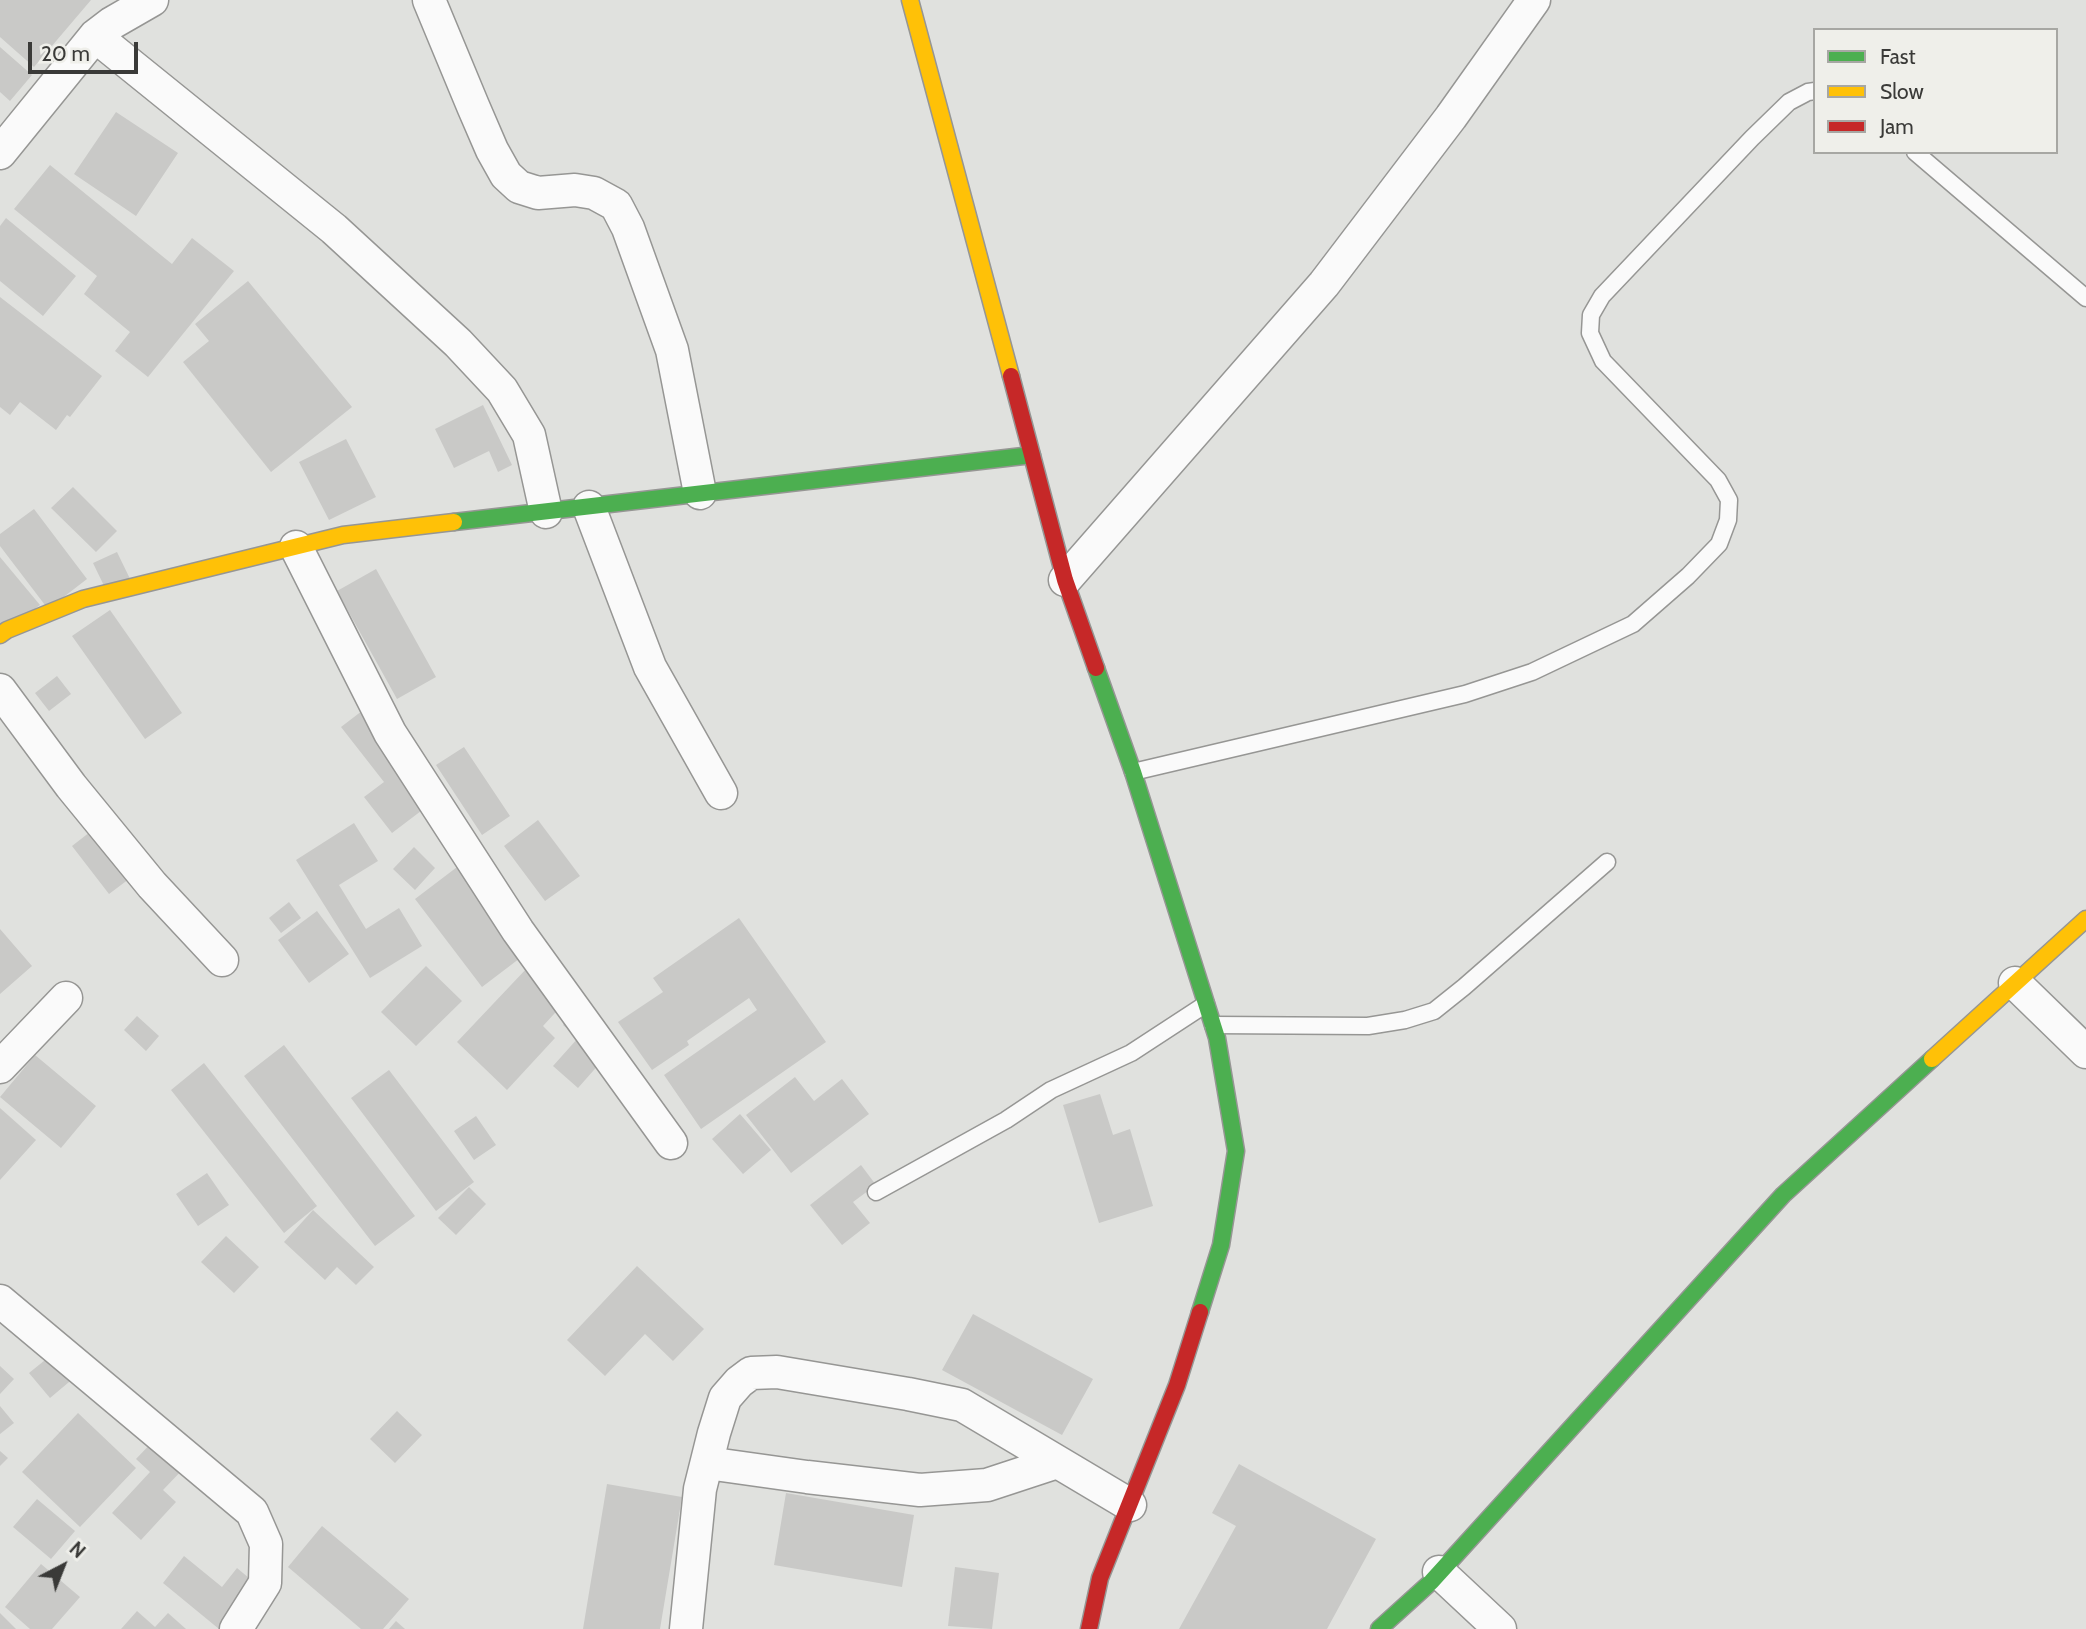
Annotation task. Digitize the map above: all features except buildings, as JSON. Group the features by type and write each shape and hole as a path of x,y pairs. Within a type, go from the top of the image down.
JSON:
{"street":[{"path":"0,153 95,36 152,0"},
{"path":"429,0 492,150 506,175 519,187 538,193 575,190 594,193 616,205 628,228 672,350 700,493"},
{"path":"910,0 1065,580 1133,772 1217,1038 1236,1150 1221,1245 1177,1385 1100,1578 1089,1629"},
{"path":"1065,580 1324,284 1451,117 1534,0"},
{"path":"95,36 334,229 458,343 502,390 529,435 546,512"},
{"path":"0,635 83,599 343,535 1032,455"},
{"path":"589,507 650,667 721,793"},
{"path":"296,547 390,733 518,931 671,1143"},
{"path":"0,691 111,836 152,885 222,960"},
{"path":"1380,1629 1439,1572 1783,1195 2086,919"},
{"path":"2015,983 2086,1052"},
{"path":"0,1066 66,998"},
{"path":"0,1301 252,1512 266,1544 265,1583 236,1629"},
{"path":"686,1629 701,1489 707,1463 725,1398 751,1373 777,1372 962,1405 1130,1505"},
{"path":"707,1463 920,1490 987,1485 1057,1462"},
{"path":"1439,1572 1500,1629"}],"lane":[{"path":"1133,772 1465,694 1532,672 1633,624 1688,576 1719,544 1728,520 1728,499 1718,480 1603,361 1590,333 1591,316 1602,296 1752,138 1789,102 1813,91"},
{"path":"1916,154 2086,298"},
{"path":"1213,1025 1368,1026 1405,1020 1434,1011 1607,862"},
{"path":"876,1192 1006,1120 1051,1090 1131,1054 1206,1004"}],"traffic: fast":[{"path":"454,522 1032,455"},
{"path":"1096,668 1133,772 1217,1038 1236,1151 1221,1245 1200,1312"},
{"path":"1379,1629 1431,1582 1783,1195 1932,1059"}],"traffic: slow":[{"path":"910,0 1011,376"},
{"path":"0,635 83,599 343,535 454,522"},
{"path":"1932,1059 2086,919"}],"traffic: jam":[{"path":"1011,376 1065,580 1096,668"},
{"path":"1089,1629 1100,1578 1177,1385 1200,1312"}]}
